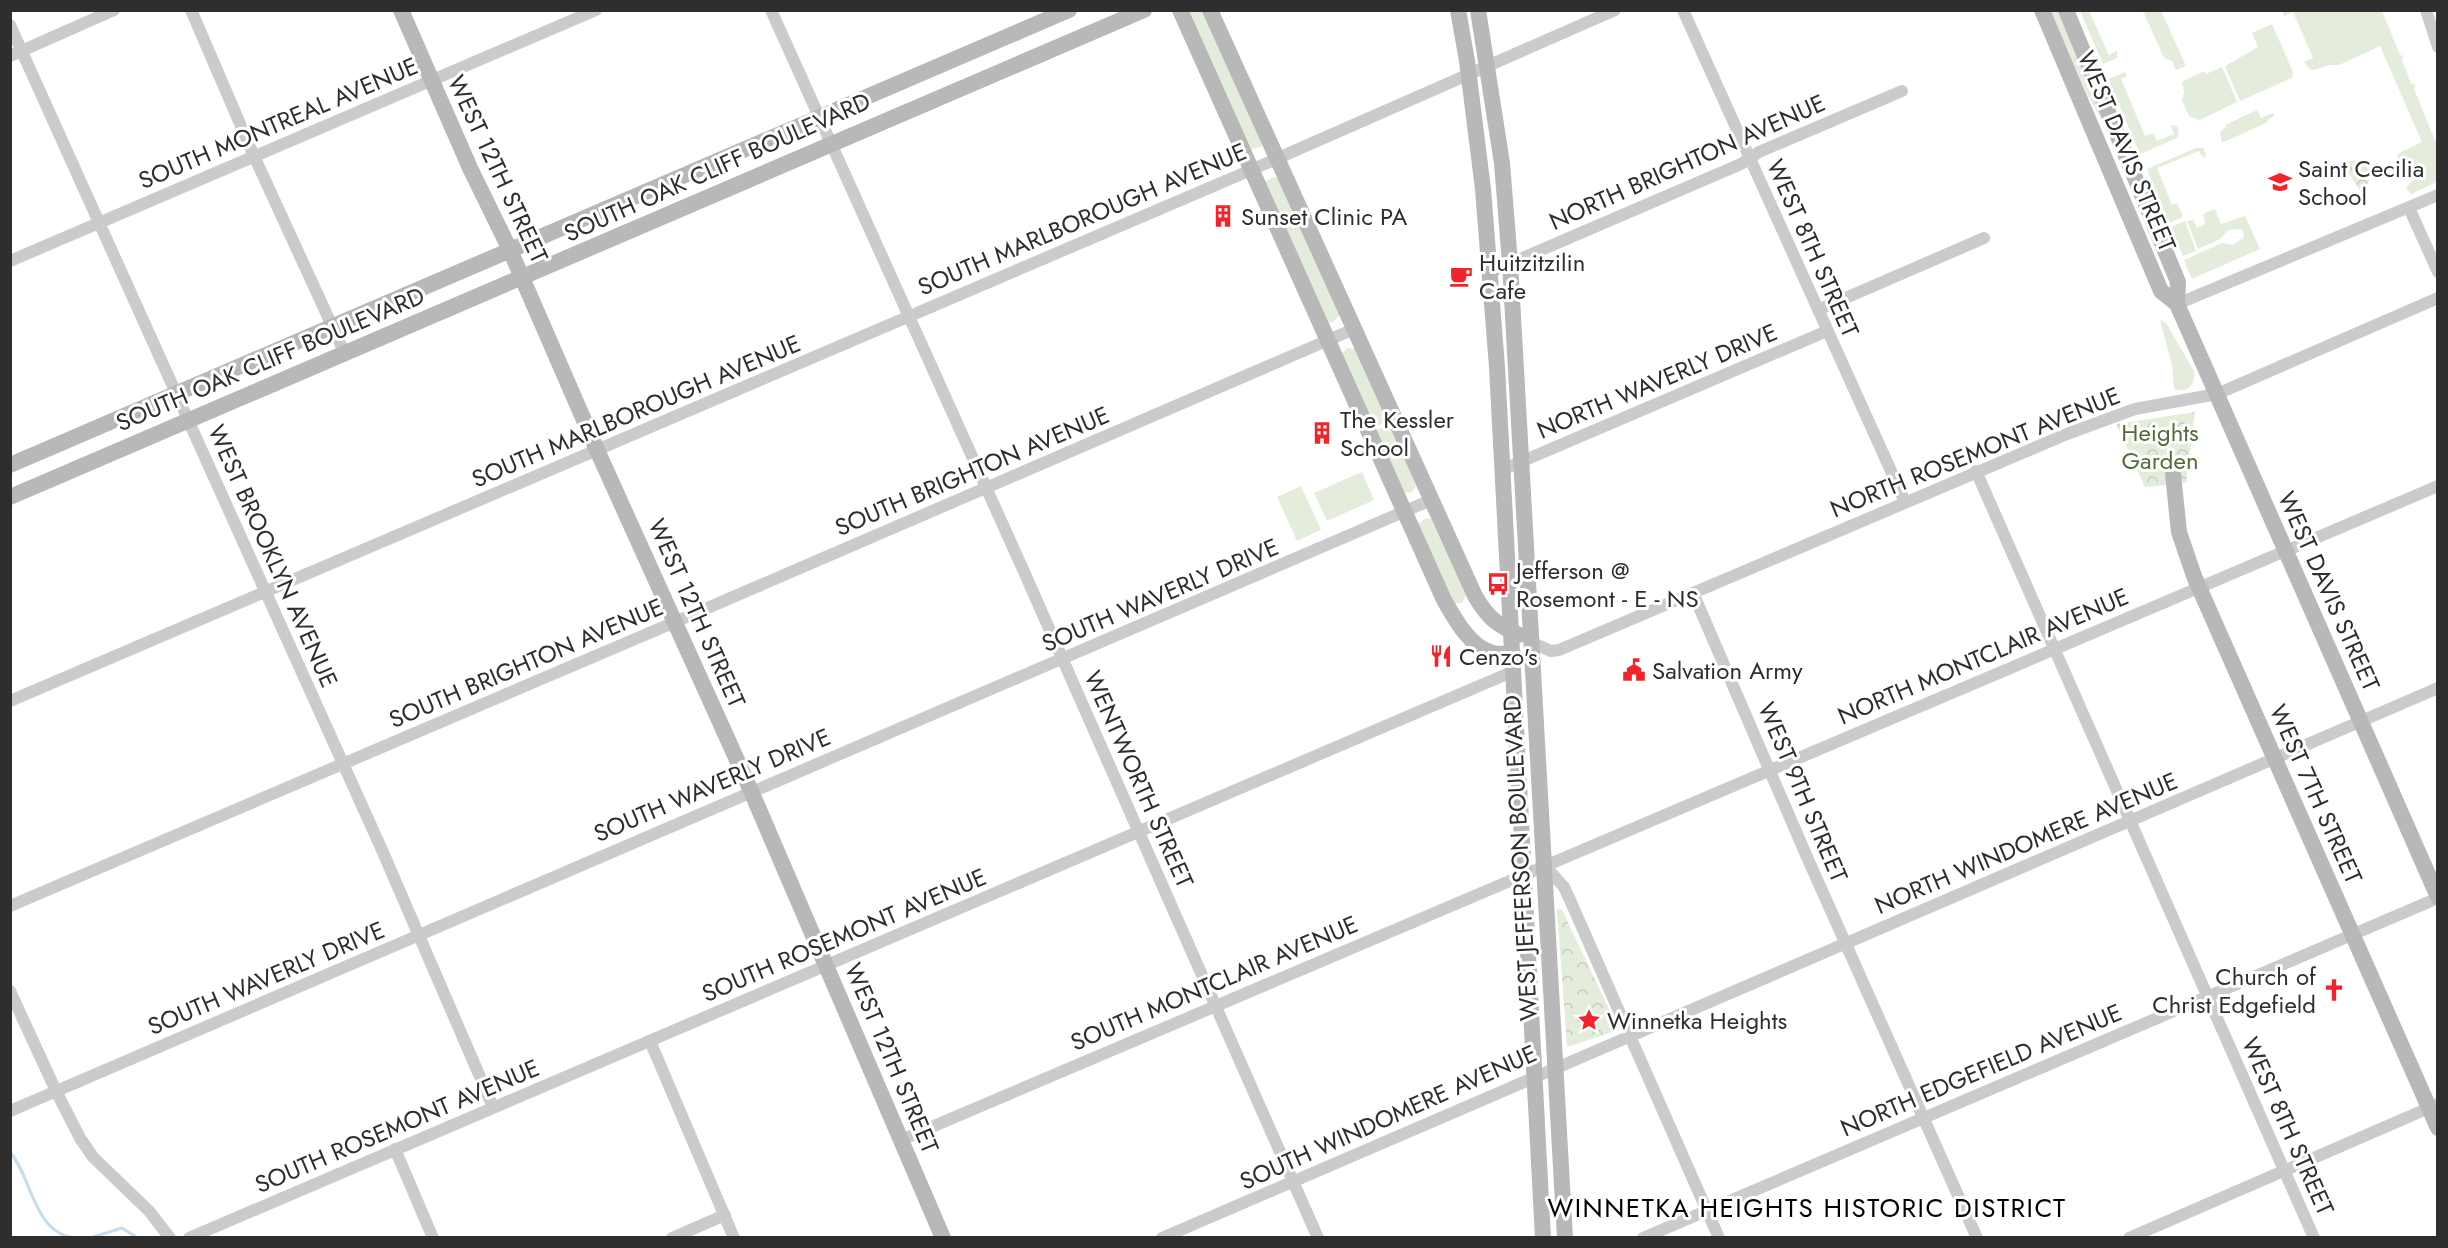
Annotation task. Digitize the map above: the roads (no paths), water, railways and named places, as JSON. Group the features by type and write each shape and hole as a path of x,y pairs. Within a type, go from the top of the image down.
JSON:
{"street":[{"path":"16,54 114,10"},
{"path":"191,10 345,354"},
{"name":"WEST 12TH STREET","path":"401,10 751,791 943,1238"},
{"name":"SOUTH MONTREAL AVENUE","path":"10,261 596,10"},
{"name":"WENTWORTH STREET","path":"771,10 1063,659 1318,1238"},
{"name":"SOUTH OAK CLIFF BOULEVARD","path":"10,465 1069,10"},
{"name":"SOUTH OAK CLIFF BOULEVARD","path":"10,497 1144,10"},
{"path":"1180,10 1444,600 1463,629 1486,651 1513,654"},
{"path":"1210,10 1431,500 1485,614 1492,621 1533,643"},
{"name":"WEST JEFFERSON BOULEVARD","path":"1458,10 1483,189 1504,469 1542,1238"},
{"name":"WEST JEFFERSON BOULEVARD","path":"1478,10 1502,163 1510,263 1523,461 1565,1238"},
{"name":"SOUTH MARLBOROUGH AVENUE","path":"10,702 1251,170 1615,10"},
{"name":"WEST 8TH STREET","path":"1683,10 1905,502"},
{"name":"WEST DAVIS STREET","path":"2042,10 2161,291 2177,304"},
{"name":"WEST DAVIS STREET","path":"2067,10 2178,282 2177,304 2284,552 2361,720 2438,898"},
{"path":"2426,10 2438,47"},
{"name":"WEST BROOKLYN AVENUE","path":"10,25 16,54 100,222 343,764 493,1107"},
{"name":"NORTH BRIGHTON AVENUE","path":"1490,272 1741,164 1902,91"},
{"path":"2177,304 2438,195"},
{"path":"2409,208 2438,272"},
{"path":"1818,310 1984,238"},
{"name":"NORTH ROSEMONT AVENUE","path":"1533,643 1551,651 1559,650 1976,471 2120,414 2217,394 2438,298"},
{"name":"SOUTH BRIGHTON AVENUE","path":"10,906 1354,329"},
{"name":"NORTH WAVERLY DRIVE","path":"1504,469 1827,330"},
{"name":"WEST 8TH STREET","path":"1976,471 2314,1238"},
{"name":"WEST 7TH STREET","path":"2173,474 2179,532 2199,588 2352,935 2433,1106 2438,1128"},
{"name":"NORTH MONTCLAIR AVENUE","path":"1545,866 2438,486"},
{"name":"SOUTH WAVERLY DRIVE","path":"10,1111 1431,500"},
{"name":"WEST 9TH STREET","path":"1693,593 1977,1238"},
{"name":"SOUTH ROSEMONT AVENUE","path":"189,1238 1514,671"},
{"name":"NORTH WINDOMERE AVENUE","path":"1630,1035 2438,688"},
{"path":"1545,866 1564,887 1719,1238"},
{"name":"SOUTH MONTCLAIR AVENUE","path":"901,1140 1545,866"},
{"name":"NORTH EDGEFIELD AVENUE","path":"1643,1238 1706,1209 2438,898"},
{"path":"10,991 80,1138 93,1157 149,1211 170,1238"},
{"name":"SOUTH WINDOMERE AVENUE","path":"1162,1238 1630,1035"},
{"path":"650,1041 734,1238"},
{"path":"2129,1238 2433,1106"},
{"path":"395,1149 434,1238"},
{"path":"672,1238 725,1215"}],"waterway":[{"path":"10,1152 24,1175 42,1215 50,1226 61,1234 75,1238"},
{"path":"90,1238 122,1228 136,1237"}],"place":[{"name":"Saint Cecilia School","path":"2280,182"},
{"name":"Sunset Clinic PA","path":"1223,216"},
{"name":"Huitzitzilin Cafe","path":"1461,276"},
{"name":"The Kessler School","path":"1322,433"},
{"name":"Jefferson @ Rosemont - E - NS","path":"1498,584"},
{"name":"Cenzo's","path":"1441,656"},
{"name":"Salvation Army","path":"1634,670"},
{"name":"Church of Christ Edgefield","path":"2334,990"},
{"name":"Winnetka Heights","path":"1589,1020"}],"district":[{"name":"WINNETKA HEIGHTS HISTORIC DISTRICT","path":"1807,1208"}],"park label":[{"name":"Heights Garden","path":"2160,446"}]}
